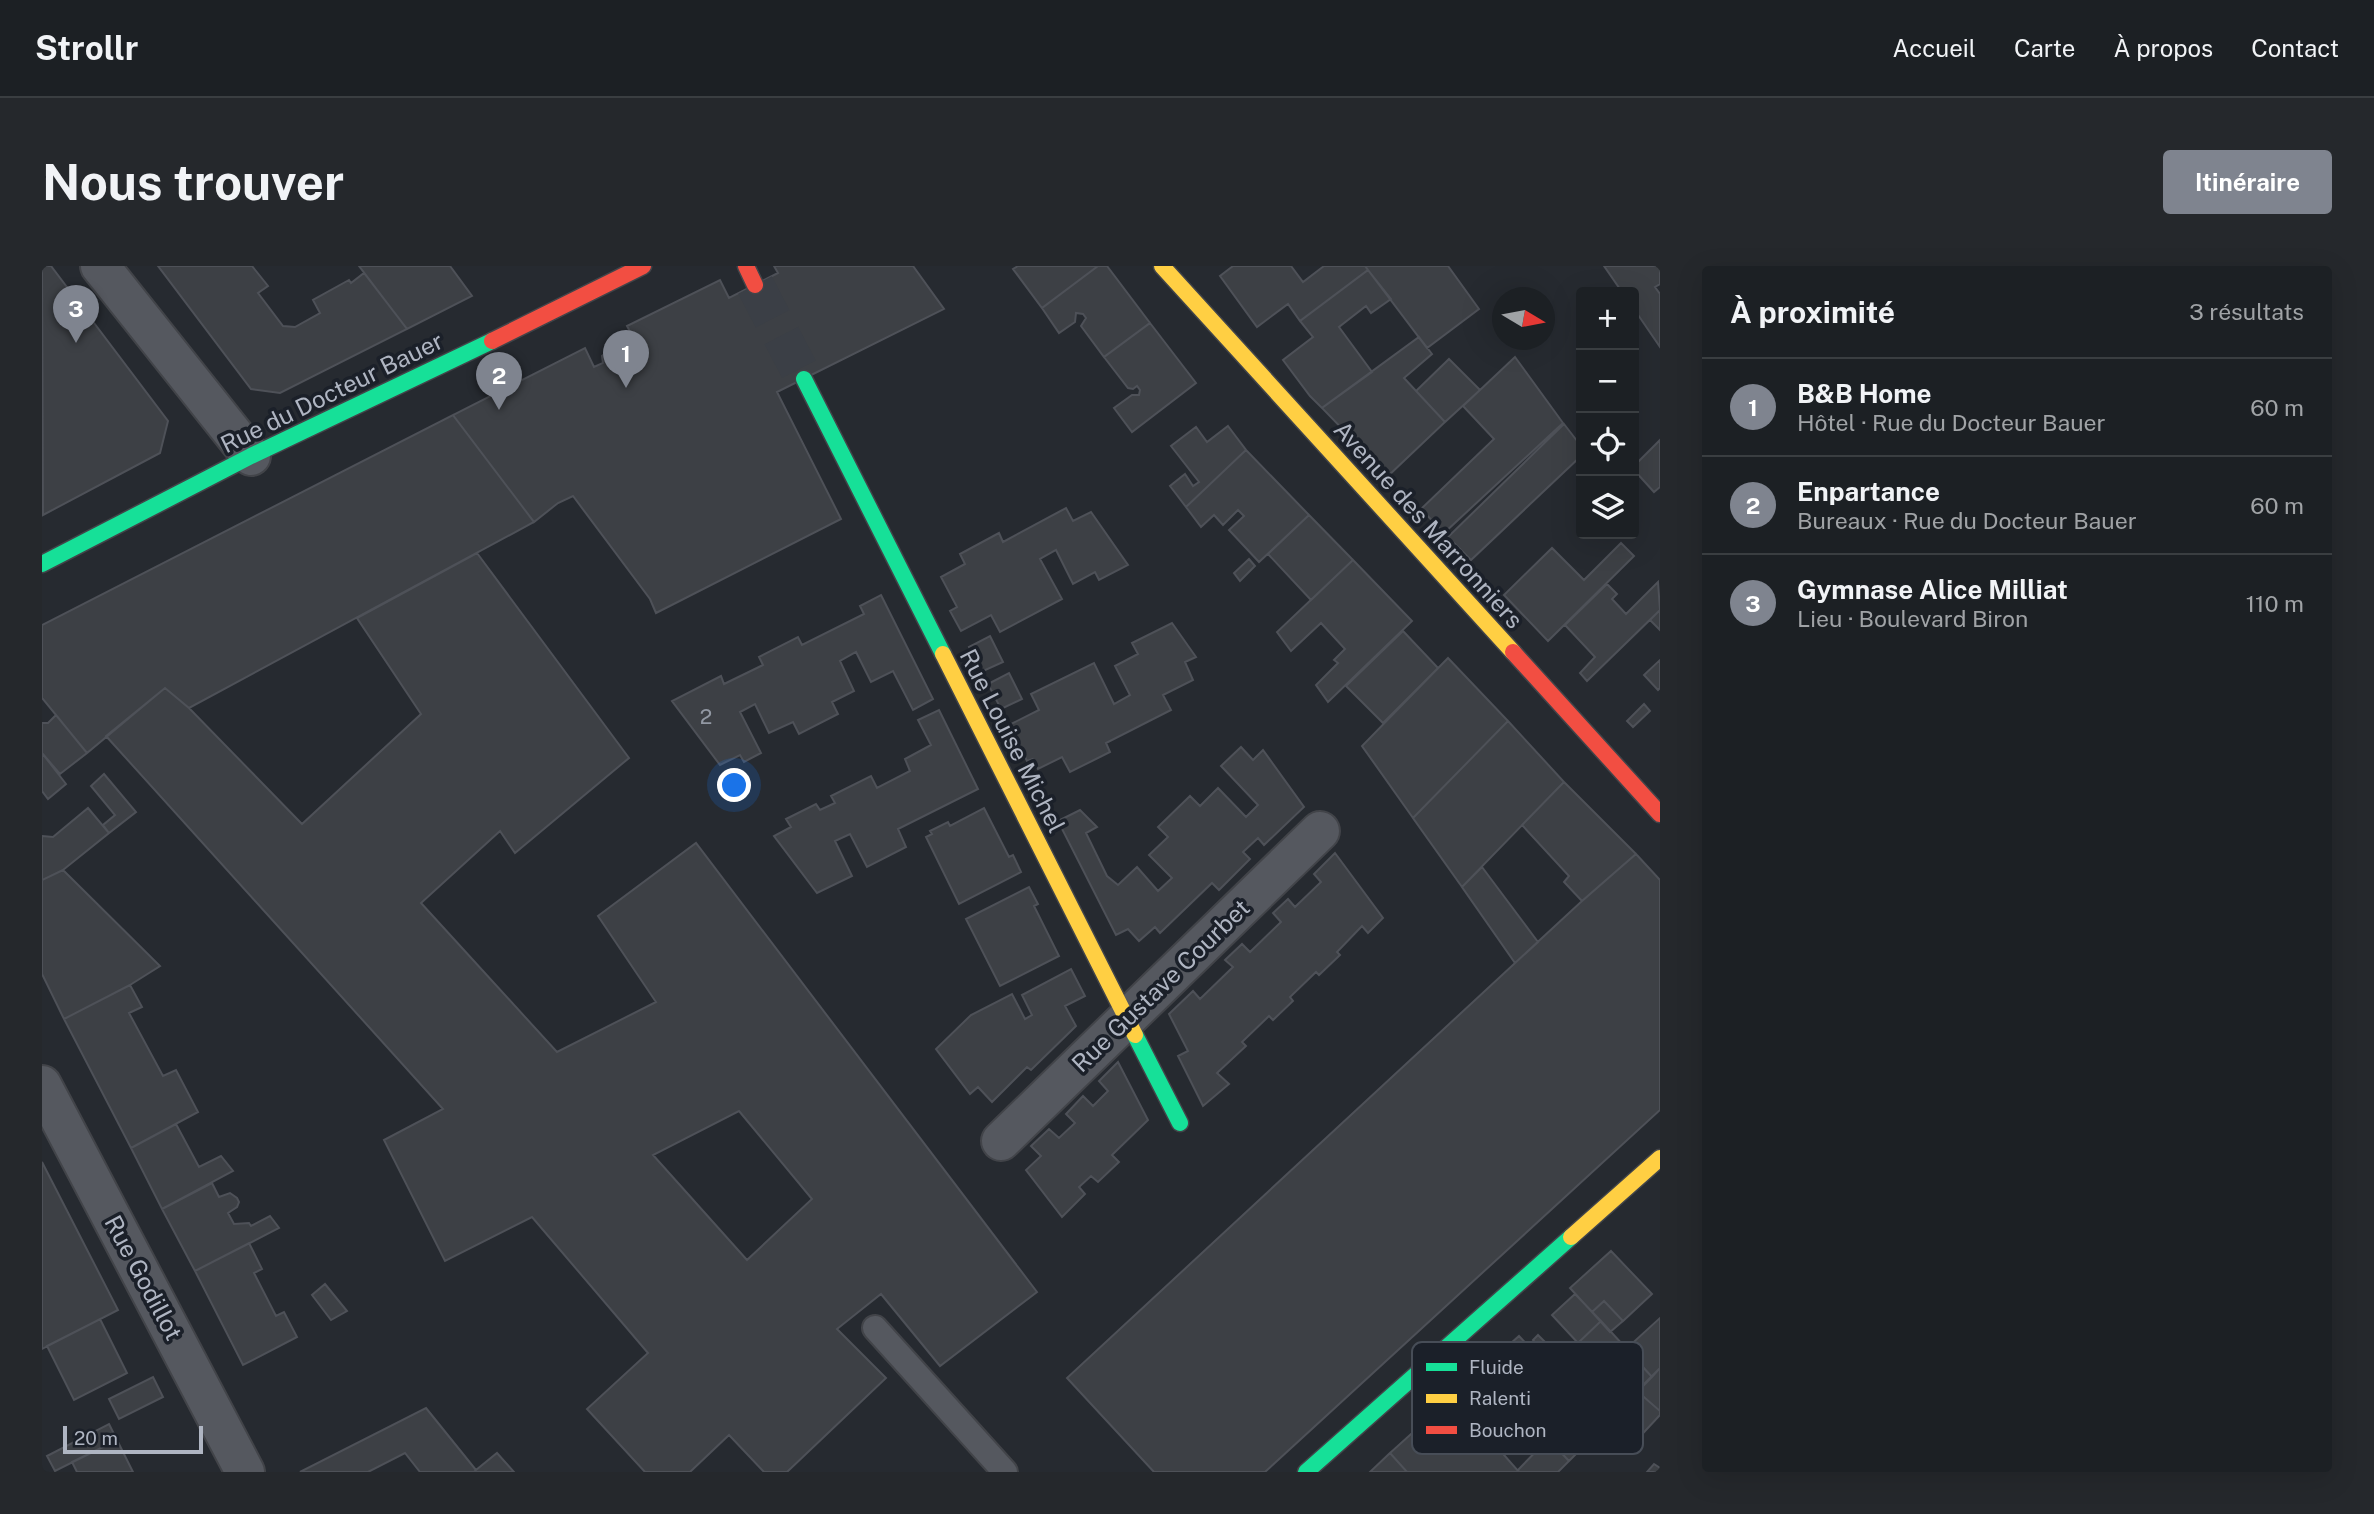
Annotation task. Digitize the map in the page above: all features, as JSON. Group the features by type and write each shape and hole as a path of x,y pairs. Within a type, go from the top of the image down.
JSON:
{"street":[{"path":"100,266 251,456"},
{"name":"Rue du Docteur Bauer","path":"42,564 251,456 643,266"},
{"path":"746,266 755,285"},
{"name":"Avenue des Marronniers","path":"1162,266 1660,814"},
{"name":"Rue Louise Michel","path":"804,379 1180,1123"},
{"name":"Rue Gustave Courbet","path":"1002,1141 1320,831"},
{"name":"Rue Godillot","path":"42,1085 245,1472"},
{"path":"1453,1342 1660,1158"},
{"path":"1306,1472 1412,1378"}],"lane":[{"path":"874,1328 1005,1472"}],"building":[{"path":"42,266 51,266 168,421 160,453 43,515"},
{"path":"158,266 252,266 268,286 258,293 283,326 295,327 320,313 313,300 349,280 351,283 364,273 407,329 280,393 251,389"},
{"path":"359,266 450,266 472,296 407,329"},
{"path":"774,266 913,266 944,309 777,392 841,519 656,613 650,599 573,496 558,503 534,522 453,415 585,348 594,367 603,363 602,356 607,352 613,352 616,356 637,345 627,326 720,280 729,298 778,273"},
{"path":"1018,266 1098,266 1042,308 1013,269"},
{"path":"1098,266 1107,266 1150,323 1104,357 1081,326 1086,318 1083,314 1076,313 1075,322 1059,333 1042,308"},
{"path":"1233,266 1291,266 1303,282 1324,266 1365,266 1368,270 1300,321 1288,304 1257,327 1220,276"},
{"path":"1365,266 1448,266 1479,309 1427,348"},
{"path":"1604,266 1660,266 1660,284 1655,287 1660,294 1660,347 1639,316 1639,287 1619,287"},
{"path":"1368,270 1391,299 1371,313 1366,306 1339,327 1372,372 1322,408 1283,360 1313,337 1300,321"},
{"path":"1150,323 1196,383 1132,432 1114,408 1132,395 1139,395 1140,390 1137,386 1128,388 1104,357"},
{"path":"1419,337 1432,354 1404,378 1445,422 1388,476 1322,408"},
{"path":"1515,357 1563,423 1444,533 1421,509 1494,439 1463,406"},
{"path":"1449,359 1480,390 1445,422 1416,391"},
{"path":"453,415 534,522 189,708 165,688 87,753 42,698 42,625"},
{"path":"1564,424 1576,440 1576,461 1471,560 1448,537"},
{"path":"1228,426 1246,450 1186,507 1170,486 1185,474 1193,486 1199,482 1171,446 1196,427 1207,442"},
{"path":"1660,440 1660,487 1654,492 1639,476 1639,461"},
{"path":"1246,450 1309,515 1259,562 1229,530 1244,516 1238,510 1223,525 1214,515 1201,527 1186,507"},
{"path":"1066,508 1073,521 1091,512 1128,565 1099,580 1095,572 1073,584 1056,550 1040,559 1062,599 1000,632 991,615 961,631 950,611 957,607 941,577 965,564 960,554 999,533 1003,542"},
{"path":"1309,515 1353,560 1311,600 1268,554"},
{"path":"1621,543 1634,556 1548,641 1504,595 1552,548 1584,580"},
{"path":"477,553 629,758 515,853 500,831 421,903 557,1052 656,1002 598,916 696,843 1037,1292 940,1366 881,1294 837,1329 886,1378 787,1472 764,1472 729,1435 690,1472 645,1472 587,1409 648,1353 532,1217 445,1261 384,1140 443,1109 106,736 165,688 189,708 302,824 421,714 357,618","holes":["739,1111 812,1199 747,1260 653,1155"]},
{"path":"1249,559 1255,566 1240,581 1234,573"},
{"path":"1353,560 1412,621 1328,702 1316,685 1338,663 1334,660 1345,649 1321,623 1291,651 1277,632"},
{"path":"1658,582 1660,610 1587,681 1580,673 1595,657 1565,625 1607,584 1617,594 1612,599 1626,614"},
{"path":"881,595 933,699 913,710 893,671 871,682 856,652 840,661 854,691 832,702 838,714 799,734 793,722 769,733 755,704 740,712 761,753 744,762 740,755 720,765 672,701 721,676 724,684 763,665 759,657 798,637 802,645 864,614 860,606"},
{"path":"1660,610 1660,630 1650,620"},
{"path":"1172,623 1196,657 1185,662 1193,680 1163,695 1171,710 1106,743 1110,752 1070,772 1062,757 1038,769 1033,759 1027,761 1009,725 1039,710 1031,694 1094,663 1114,704 1130,695 1115,666 1138,654 1132,643"},
{"path":"1403,631 1438,668 1383,723 1346,686"},
{"path":"990,636 1003,662 981,672 969,647"},
{"path":"1448,658 1508,721 1413,818 1362,746"},
{"path":"1660,660 1660,688 1658,690 1644,675"},
{"path":"1009,673 1022,699 1001,709 988,684"},
{"path":"1644,704 1650,711 1633,727 1627,721"},
{"path":"939,710 978,789 898,829 906,847 867,867 850,834 835,841 852,876 817,893 774,836 791,827 786,819 816,804 820,810 835,803 831,796 871,776 877,788 910,771 905,759 931,745 918,720"},
{"path":"56,715 87,753 60,774 42,753 42,723 48,723"},
{"path":"1508,721 1564,782 1462,887 1413,818"},
{"path":"1241,747 1253,760 1263,750 1304,807 1264,845 1258,838 1243,852 1250,859 1219,890 1212,883 1160,933 1155,927 1139,941 1128,929 1116,935 1058,821 1080,810 1097,827 1086,833 1107,876 1118,885 1137,867 1158,891 1172,878 1149,855 1168,837 1158,827 1190,796 1200,806 1218,788 1246,817 1258,805 1221,766"},
{"path":"42,753 66,784 48,799 42,791"},
{"path":"104,774 136,812 109,833 103,825 115,815 91,786"},
{"path":"1564,782 1636,854 1582,901 1564,882 1569,876 1522,825"},
{"path":"88,808 109,833 63,870 42,880 42,836 53,837"},
{"path":"984,808 1009,857 1013,855 1021,872 959,904 926,837 932,834 930,831 948,822 950,826"},
{"path":"1335,853 1383,918 1368,933 1362,926 1337,952 1340,955 1319,975 1316,972 1290,997 1293,1001 1273,1020 1269,1016 1242,1042 1246,1046 1217,1073 1229,1084 1203,1106 1178,1056 1188,1051 1169,1014 1193,991 1200,999 1233,967 1225,960 1242,944 1250,952 1281,922 1273,913 1288,899 1295,907 1321,882 1314,874"},
{"path":"1636,854 1660,880 1660,1110 1265,1472 1154,1472 1067,1378"},
{"path":"1482,867 1538,942 1515,963 1462,887"},
{"path":"63,870 160,966 130,985 64,1019 42,974 42,880"},
{"path":"1029,887 1038,904 1034,906 1059,956 1000,986 966,919"},
{"path":"1071,969 1085,996 1065,1006 1076,1026 1031,1070 1027,1067 992,1102 978,1087 970,1094 936,1049 971,1015 1012,994 1025,1019 1032,1015 1022,995"},
{"path":"130,985 142,1007 129,1013 163,1076 176,1070 198,1112 131,1148 64,1019"},
{"path":"1118,1062 1148,1120 1112,1155 1119,1162 1098,1182 1091,1176 1079,1187 1085,1194 1062,1217 1026,1170 1041,1156 1031,1146 1049,1129 1059,1138 1075,1123 1066,1114 1083,1096 1093,1106 1108,1091 1099,1081"},
{"path":"176,1124 199,1167 221,1156 233,1171 162,1209 131,1148"},
{"path":"42,1162 118,1310 42,1349"},
{"path":"212,1183 219,1197 230,1193 237,1198 237,1207 228,1213 234,1224 249,1223 251,1226 270,1216 279,1228 195,1271 162,1209"},
{"path":"249,1243 262,1269 254,1273 276,1316 284,1312 297,1337 243,1365 195,1271"},
{"path":"1611,1251 1652,1294 1623,1321 1604,1301 1592,1312 1570,1288"},
{"path":"325,1284 347,1311 331,1320 312,1295"},
{"path":"1575,1294 1601,1321 1577,1342 1552,1315"},
{"path":"1604,1301 1623,1321 1610,1332 1592,1312"},
{"path":"1660,1318 1660,1368 1652,1377 1643,1367 1643,1342 1634,1342"},
{"path":"100,1319 127,1373 74,1400 47,1346"},
{"path":"1601,1321 1620,1342 1579,1342"},
{"path":"1538,1335 1545,1342 1535,1342 1533,1340"},
{"path":"1519,1336 1525,1342 1512,1342"},
{"path":"1643,1367 1652,1377 1643,1386"},
{"path":"1660,1368 1660,1411 1643,1396 1643,1385"},
{"path":"153,1377 163,1397 119,1419 109,1399"},
{"path":"1643,1396 1660,1411 1660,1415 1643,1433"},
{"path":"426,1408 476,1470 474,1472 420,1472 405,1453 368,1472 300,1472"},
{"path":"109,1424 117,1440 55,1471 47,1456"},
{"path":"1412,1433 1412,1454 1503,1454 1519,1472 1407,1472 1390,1453"},
{"path":"117,1440 133,1472 77,1472 72,1462"},
{"path":"497,1453 514,1472 474,1472 476,1470"},
{"path":"1390,1453 1407,1472 1370,1472"},
{"path":"1533,1454 1562,1454 1569,1461 1558,1472 1518,1470"},
{"path":"1562,1454 1576,1454 1569,1461"},
{"path":"1654,1464 1660,1468 1660,1472 1647,1472"}],"tunnel":[{"path":"755,285 804,379"}],"traffic: fast":[{"path":"42,564 251,456 492,341"},
{"path":"804,379 943,654"},
{"path":"1135,1035 1180,1123"},
{"path":"1453,1342 1571,1237"},
{"path":"1306,1472 1412,1378"}],"traffic: slow":[{"path":"1162,266 1513,652"},
{"path":"943,654 1135,1035"},
{"path":"1571,1237 1660,1158"}],"traffic: jam":[{"path":"492,341 643,266"},
{"path":"746,266 755,285"},
{"path":"1513,652 1660,814"}],"place":[{"name":"Gymnase Alice Milliat","path":"76,343"},
{"name":"B&B Home","path":"626,388"},
{"name":"Enpartance","path":"499,410"}]}
